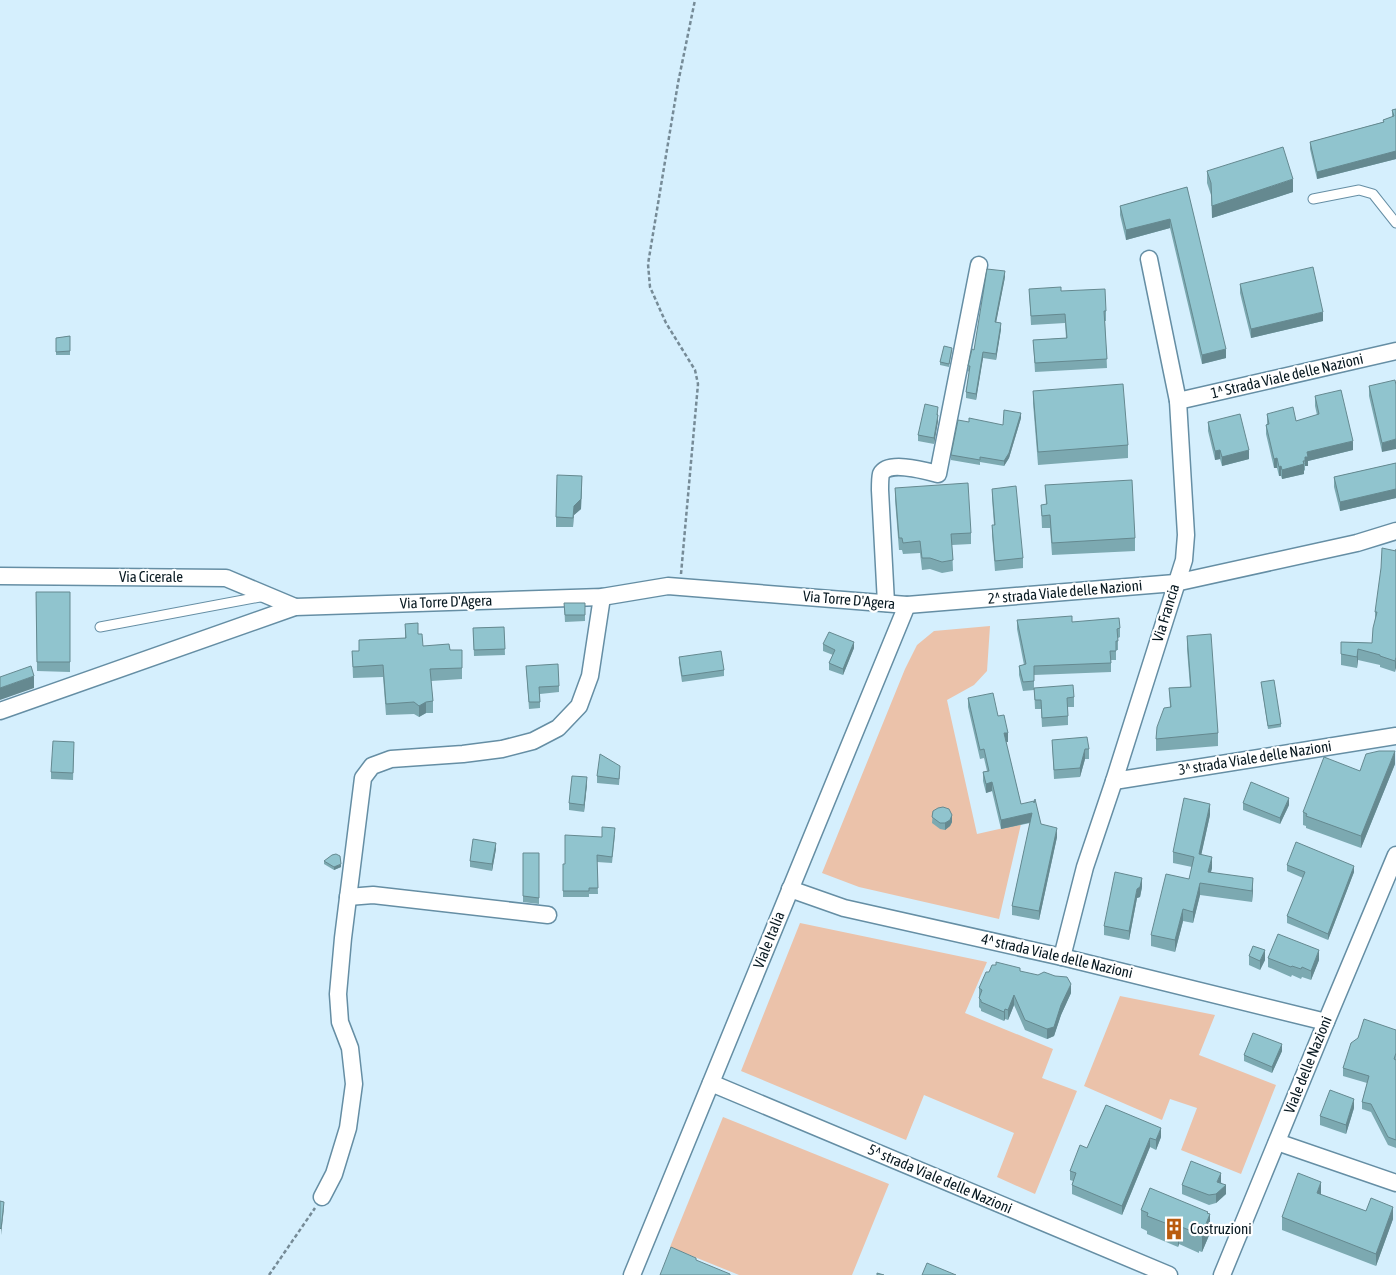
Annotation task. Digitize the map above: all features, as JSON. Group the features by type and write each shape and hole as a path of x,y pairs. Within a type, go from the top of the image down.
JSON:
{"street":[{"name":"Via Francia","path":"1062,957 1085,867 1114,781 1175,582 1184,560 1186,536 1178,401 1149,259"},
{"path":"886,603 880,490 881,474 886,468 897,466 938,474 979,265"},
{"name":"1^ Strada Viale delle Nazioni","path":"1178,401 1396,351"},
{"name":"2^ strada Viale delle Nazioni","path":"907,605 1175,582 1357,543 1396,531"},
{"name":"Via Cicerale","path":"0,576 226,578 295,607"},
{"name":"Via Torre D'Agera","path":"0,710 295,607 602,597 668,586 907,605"},
{"path":"322,1197 334,1174 348,1128 354,1084 350,1048 340,1022 338,994 363,778 372,766 391,759 502,749 533,741 558,728 579,706 590,676 602,597"},
{"name":"Viale Italia","path":"632,1275 907,605"},
{"name":"3^ strada Viale delle Nazioni","path":"1114,781 1396,736"},
{"name":"Viale delle Nazioni","path":"1222,1275 1396,855"},
{"name":"4^ strada Viale delle Nazioni","path":"790,889 844,908 1062,957 1326,1022"},
{"path":"348,897 373,895 548,915"},
{"name":"5^ strada Viale delle Nazioni","path":"711,1083 1169,1275"},
{"path":"1277,1142 1396,1183"}],"lane":[{"path":"1313,198 1359,190 1373,194 1396,223"},
{"path":"100,627 268,595"}],"path":[{"path":"680,587 698,384 695,370 666,323 650,287 648,264 678,83 696,0"},
{"path":"269,1275 322,1197"}],"shaded area":[{"path":"990,626 987,671 974,685 947,700 977,834 1021,824 999,919 859,887 822,873 905,669 917,645 934,631"},
{"path":"800,923 987,962 965,1013 1053,1049 1042,1078 1077,1091 1035,1194 997,1177 1014,1133 924,1095 906,1140 741,1071"},
{"path":"1120,996 1215,1015 1199,1055 1276,1085 1241,1174 1181,1150 1197,1108 1170,1099 1162,1120 1084,1086"},
{"path":"723,1117 889,1184 852,1275 739,1275 670,1247"}],"building":[{"path":"1396,109 1396,151 1317,172 1310,142 1384,122 1383,120 1394,116 1392,110"},
{"path":"1283,147 1293,179 1212,206 1211,183 1207,171"},
{"path":"1187,187 1226,349 1202,355 1170,219 1126,230 1120,206"},
{"path":"1313,267 1323,312 1251,329 1240,284"},
{"path":"987,269 1005,271 995,322 1001,323 996,354 983,352 976,394 966,392 970,366 968,366 972,349 974,350"},
{"path":"1061,287 1061,291 1105,289 1106,311 1104,311 1107,359 1035,363 1033,340 1067,338 1065,314 1031,316 1029,289"},
{"path":"70,336 70,351 56,352 56,338"},
{"path":"944,346 952,348 949,364 940,362"},
{"path":"1395,380 1396,439 1382,443 1369,386"},
{"path":"1123,384 1128,445 1038,452 1033,391"},
{"path":"1341,390 1353,441 1307,452 1308,457 1305,457 1304,464 1282,470 1281,466 1279,467 1277,458 1274,459 1266,425 1269,424 1267,414 1293,407 1296,421 1319,414 1315,396"},
{"path":"925,404 938,407 934,438 918,435"},
{"path":"1004,410 1021,413 1009,453 1004,461 980,457 980,460 951,455 958,420 969,422 969,418 1003,425"},
{"path":"1240,414 1249,450 1222,457 1220,450 1215,451 1208,422"},
{"path":"1396,463 1396,489 1340,502 1334,477"},
{"path":"557,475 582,476 581,499 574,506 573,518 556,517"},
{"path":"1132,480 1135,538 1052,543 1050,515 1042,516 1041,505 1047,504 1045,485"},
{"path":"968,483 971,533 951,534 953,560 942,562 930,558 922,558 920,541 903,543 902,538 899,538 895,488"},
{"path":"1016,486 1023,558 995,561 992,489"},
{"path":"1382,548 1396,551 1395,661 1358,649 1357,657 1341,654 1341,642 1372,643 1377,612 1375,612"},
{"path":"36,592 70,592 70,662 37,662"},
{"path":"564,603 585,603 585,615 565,615"},
{"path":"1072,616 1072,622 1119,618 1120,628 1117,629 1118,641 1116,641 1116,651 1110,651 1111,663 1034,666 1034,681 1023,682 1019,666 1026,664 1017,620"},
{"path":"418,623 418,634 422,634 423,646 449,644 450,650 462,650 462,668 430,669 433,701 419,706 414,702 386,704 383,665 353,667 352,651 359,651 359,640 406,638 405,624"},
{"path":"504,627 505,649 474,650 473,628"},
{"path":"829,632 854,642 843,669 829,663 835,650 823,644"},
{"path":"1211,634 1218,733 1156,739 1157,727 1164,708 1171,707 1169,688 1191,687 1187,636"},
{"path":"721,651 724,670 682,676 679,657"},
{"path":"558,664 559,686 539,687 540,702 529,702 526,666"},
{"path":"31,666 34,676 0,688 0,677"},
{"path":"1274,680 1281,724 1268,726 1261,682"},
{"path":"1073,685 1074,697 1067,698 1068,716 1042,718 1041,700 1035,700 1034,688"},
{"path":"993,693 998,716 1004,715 1008,733 1004,733 1021,804 1034,801 1034,803 1035,799 1041,824 1057,828 1039,911 1012,906 1032,813 1001,820 992,782 986,784 983,772 989,771 984,749 980,750 968,698"},
{"path":"1087,737 1089,749 1085,749 1080,768 1054,770 1052,740"},
{"path":"53,741 74,742 73,773 51,772"},
{"path":"1379,751 1395,751 1361,836 1306,816 1307,814 1303,812 1324,757 1360,771 1366,754"},
{"path":"600,754 620,766 619,779 597,776"},
{"path":"572,776 587,777 584,805 569,803"},
{"path":"1251,782 1289,798 1280,818 1243,803"},
{"path":"1184,798 1210,804 1199,854 1212,857 1208,872 1253,878 1252,891 1200,883 1193,912 1183,909 1175,940 1151,935 1166,874 1189,879 1194,857 1173,852"},
{"path":"943,807 949,809 952,815 950,820 940,823 932,817 933,811"},
{"path":"602,827 615,828 612,857 597,855 598,888 589,888 589,891 563,891 565,835 602,837"},
{"path":"473,839 496,843 492,864 470,861"},
{"path":"1296,842 1354,866 1328,934 1287,916 1305,872 1287,865"},
{"path":"523,853 539,853 539,898 523,896"},
{"path":"332,855 340,856 341,864 334,867 324,861"},
{"path":"1115,872 1142,878 1140,887 1137,889 1129,931 1104,926"},
{"path":"1278,934 1319,950 1311,971 1302,967 1301,969 1291,967 1268,958"},
{"path":"1253,946 1265,950 1260,961 1249,956"},
{"path":"996,962 1020,968 1020,971 1038,975 1044,972 1055,976 1067,977 1071,984 1061,1005 1054,1027 1047,1029 1025,1020 1014,995 1008,1010 1005,1009 1004,1012 981,1002 979,998 982,990 979,988 986,972 989,972 992,965 996,965"},
{"path":"1364,1019 1396,1030 1396,1053 1394,1059 1396,1060 1396,1140 1388,1137 1371,1104 1362,1102 1369,1076 1343,1068 1351,1043 1358,1038"},
{"path":"1253,1033 1282,1044 1272,1067 1244,1055"},
{"path":"1330,1090 1354,1099 1346,1125 1320,1116"},
{"path":"1106,1105 1161,1128 1156,1140 1150,1138 1122,1206 1072,1185 1076,1173 1070,1171 1080,1145 1087,1148"},
{"path":"1191,1161 1221,1173 1217,1182 1226,1185 1216,1194 1209,1195 1182,1185"},
{"path":"1298,1173 1321,1182 1317,1193 1366,1211 1371,1198 1393,1207 1376,1254 1282,1217"},
{"path":"1150,1188 1208,1212 1210,1214 1202,1234 1179,1226 1178,1228 1147,1216 1148,1213 1141,1210"},
{"path":"0,1201 4,1202 1,1229 0,1228"},
{"path":"671,1247 696,1258 696,1260 730,1275 660,1275"},
{"path":"927,1263 956,1275 922,1275"}],"place":[{"name":"Costruzioni","path":"1174,1229"}]}
